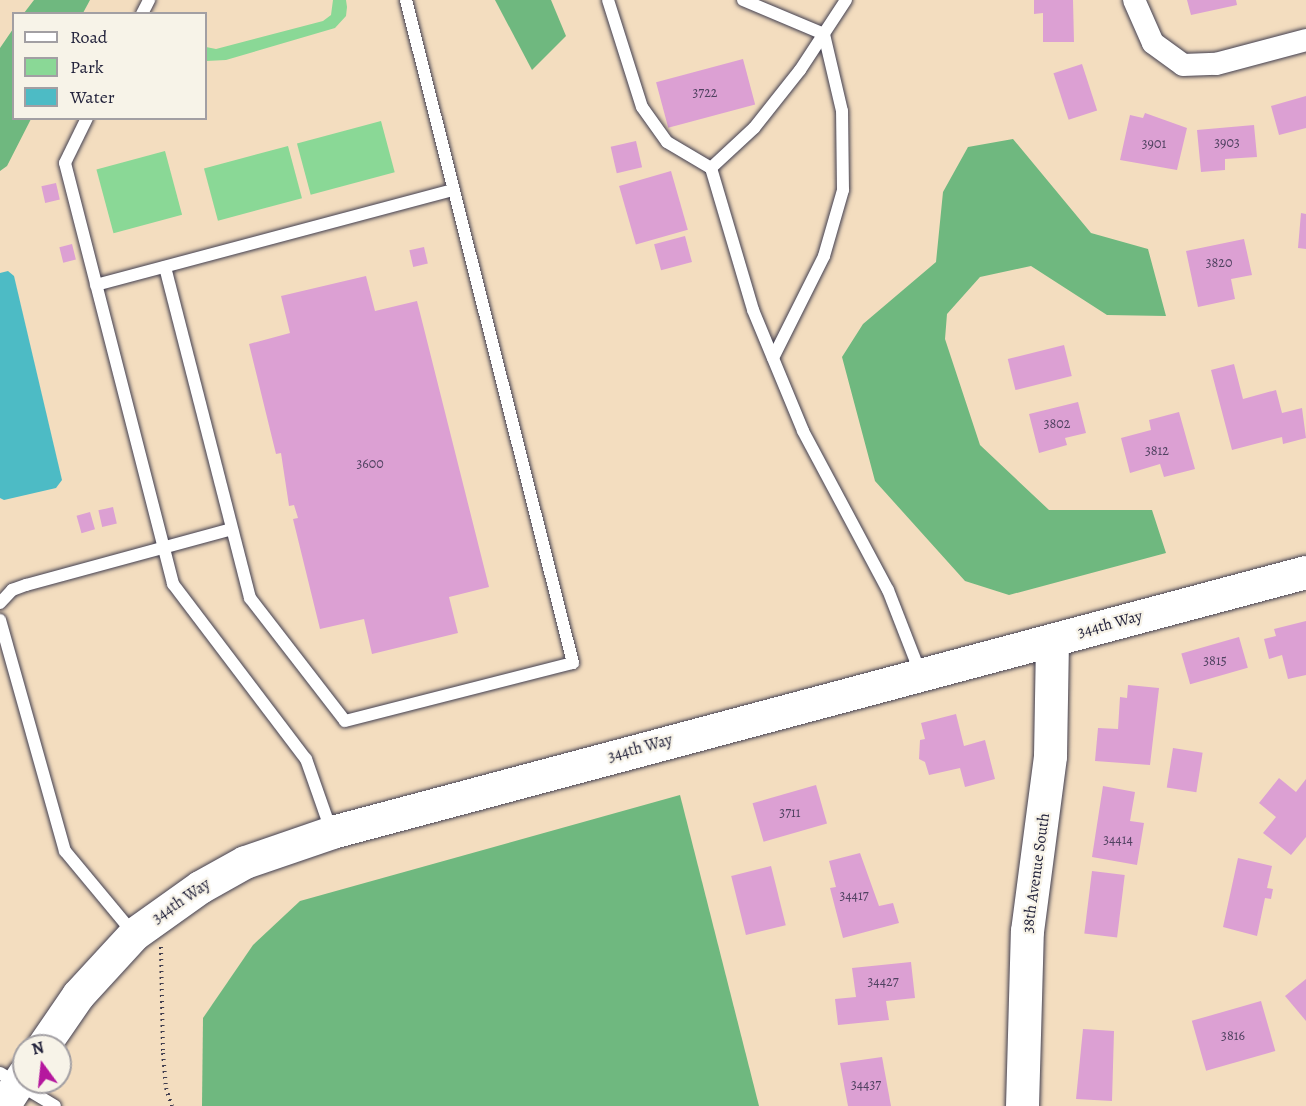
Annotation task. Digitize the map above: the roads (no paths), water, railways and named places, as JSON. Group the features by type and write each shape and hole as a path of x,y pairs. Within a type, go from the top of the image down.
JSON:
{"street":[{"path":"1134,0 1153,43 1177,62 1196,66 1306,40"},
{"name":"344th Way","path":"51,1034 78,995 134,934 161,913 245,862 332,832 920,672 1052,640 1306,572"},
{"name":"38th Avenue South","path":"1022,1106 1027,931 1050,756 1052,640"}],"lane":[{"path":"165,267 250,598 345,721 573,663 406,0"},
{"path":"608,0 642,107 667,142 711,168 740,270 773,358 803,430 888,590 920,672"},
{"path":"743,0 824,34"},
{"path":"711,168 754,128 824,34 846,0"},
{"path":"773,358 824,256 843,190 842,111 824,34"},
{"path":"86,120 65,163 173,585 306,759 332,832"},
{"path":"96,285 454,190"},
{"path":"0,603 12,590 26,585 232,529"},
{"path":"0,620 65,851 134,934"},
{"path":"11,1084 55,1106"}],"water":[{"path":"8,271 14,276 62,480 56,488 4,500 0,498 0,273"}]}
